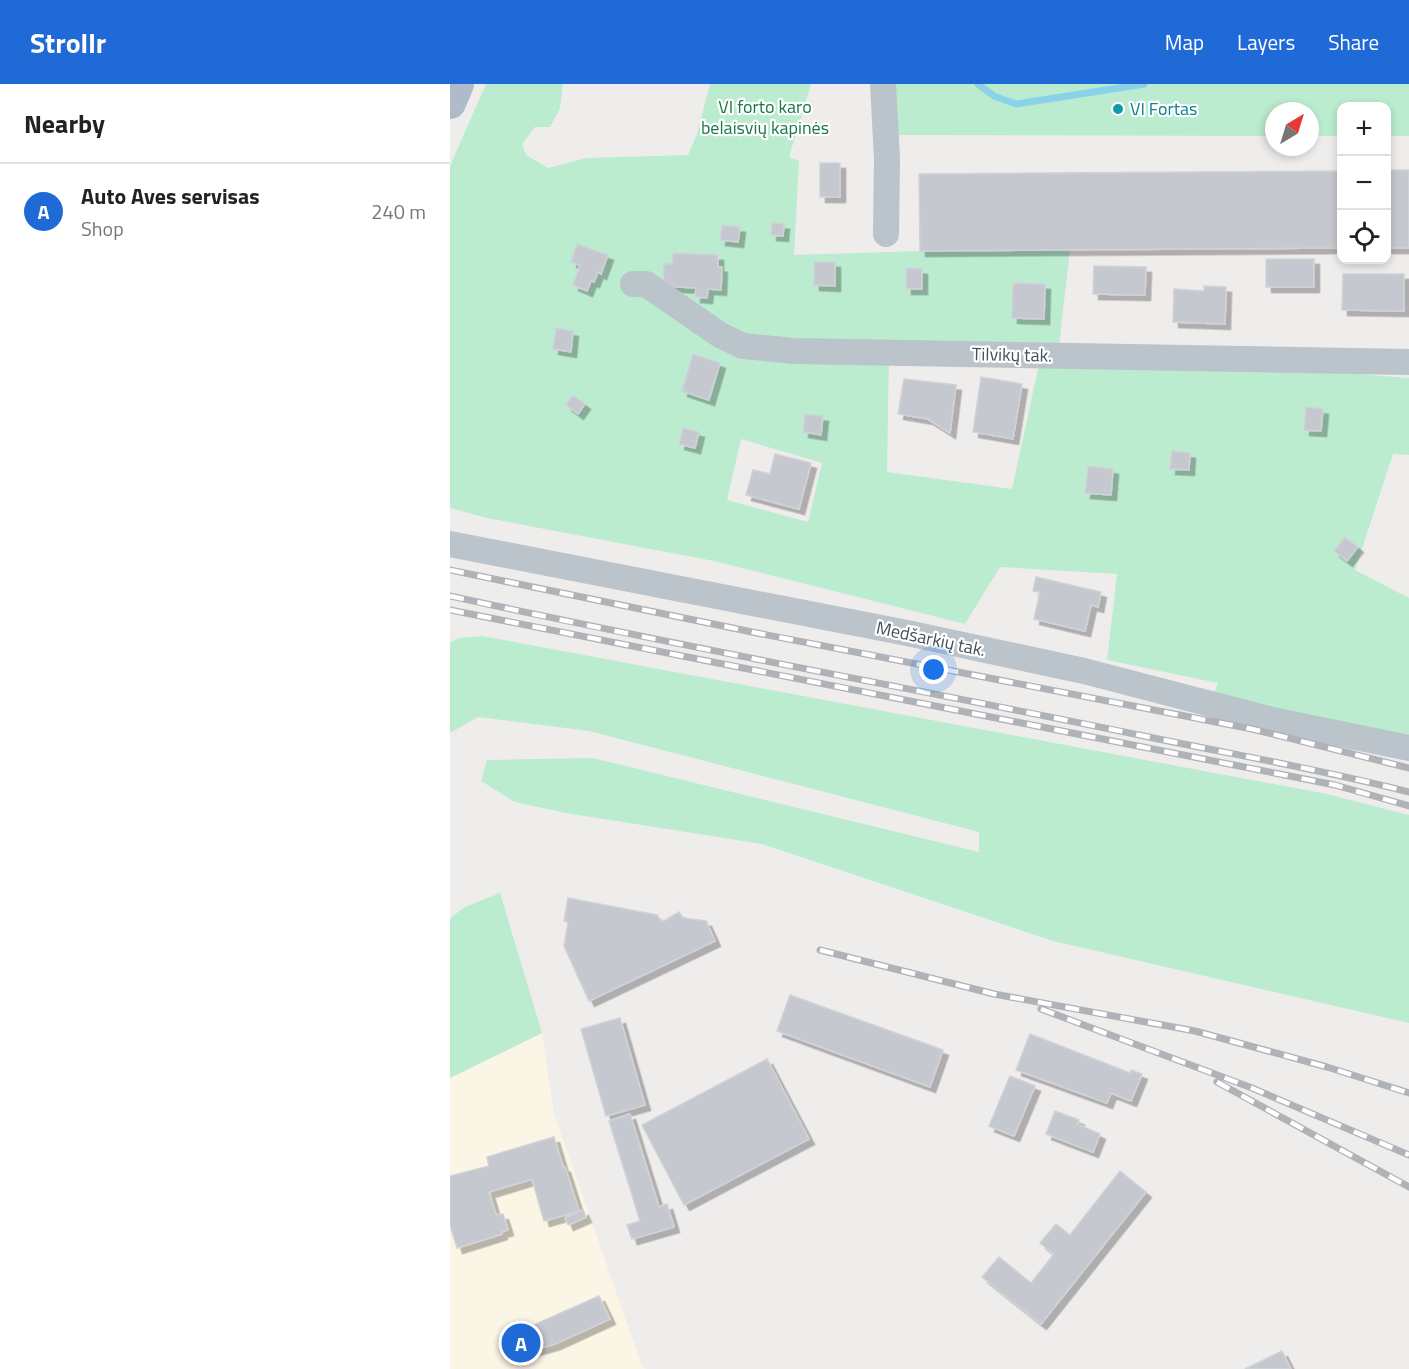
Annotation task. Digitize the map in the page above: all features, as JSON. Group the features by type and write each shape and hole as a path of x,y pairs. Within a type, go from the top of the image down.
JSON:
{"main road":[{"path":"450,103 459,84"}],"street":[{"path":"883,84 887,158 886,234"},
{"name":"Tilvikų tak.","path":"633,284 646,284 720,335 743,346 794,351 1409,362"},
{"name":"Medšarkių tak.","path":"450,544 918,635 1084,671 1272,720 1409,748"}],"shaded area":[{"path":"542,1033 554,1114 642,1366 646,1369 450,1369 450,1078"}],"green space":[{"name":"VI forto karo belaisvių kapinės","path":"486,84 563,84 560,108 550,127 535,127 522,144 526,155 548,168 586,158 688,155 697,134 710,84 811,84 789,157 799,161 794,255 1070,250 1058,355 1147,357 1409,378 1409,455 1393,454 1355,570 1409,598 1409,735 1212,699 1218,683 1107,660 1117,574 1000,567 965,624 714,561 487,518 450,508 450,166","holes":["889,353 1041,355 1012,489 887,472","741,439 822,463 808,522 727,500"]},
{"name":"VI Fortas","path":"893,84 1409,84 1409,136 1391,136 1391,102 1337,102 1337,136 1319,136 1319,102 1265,102 1265,136 895,135"},
{"path":"482,636 1327,794 1409,815 1409,1023 1053,941 762,844 566,813 515,802 481,781 487,760 593,758 979,852 979,832 589,731 478,717 450,733 450,643 458,638"},
{"path":"500,893 542,1033 450,1078 450,918 465,907"}],"building":[{"path":"820,163 840,163 840,197 820,197"},
{"path":"1391,170 1409,170 1409,248 1391,248"},
{"path":"1337,171 1337,248 920,251 919,174"},
{"path":"772,223 784,224 783,236 771,235"},
{"path":"722,225 740,227 738,242 720,240"},
{"path":"577,244 608,255 601,274 598,272 587,291 573,285 580,265 571,262"},
{"path":"673,253 718,255 718,267 722,267 721,290 708,289 707,298 695,297 696,288 663,286 664,264 672,264"},
{"path":"1266,259 1314,259 1314,287 1266,287"},
{"path":"814,262 835,262 835,286 814,285"},
{"path":"1094,266 1146,267 1145,295 1093,294"},
{"path":"906,268 922,269 922,289 906,289"},
{"path":"1343,274 1404,274 1404,311 1342,310"},
{"path":"1013,283 1045,284 1044,319 1012,318"},
{"path":"1204,286 1226,287 1225,324 1173,322 1174,289 1204,291"},
{"path":"556,328 573,331 571,352 553,349"},
{"path":"693,354 720,363 709,400 682,391"},
{"path":"981,377 1022,384 1013,439 973,432"},
{"path":"904,379 956,385 950,433 928,419 898,414"},
{"path":"573,395 585,404 578,414 566,405"},
{"path":"1306,407 1323,409 1321,431 1304,430"},
{"path":"805,414 823,416 821,435 803,432"},
{"path":"683,428 699,432 695,448 679,444"},
{"path":"1172,451 1190,453 1189,470 1170,469"},
{"path":"775,454 811,463 799,509 746,495 753,470 770,474"},
{"path":"1088,466 1113,469 1111,495 1085,493"},
{"path":"1345,537 1358,547 1347,561 1334,551"},
{"path":"1036,577 1101,592 1098,607 1091,605 1085,631 1034,619 1040,592 1033,591"},
{"path":"568,898 657,915 662,922 679,912 683,918 706,921 715,941 589,1001 564,946 568,922 564,921"},
{"path":"790,995 943,1050 930,1087 777,1031"},
{"path":"620,1018 645,1105 606,1116 581,1029"},
{"path":"1030,1034 1130,1073 1131,1070 1142,1074 1131,1101 1111,1093 1107,1103 1016,1070"},
{"path":"767,1059 809,1139 684,1205 642,1125"},
{"path":"1010,1076 1035,1086 1014,1136 989,1126"},
{"path":"1055,1111 1079,1120 1077,1124 1100,1134 1093,1152 1046,1134"},
{"path":"630,1114 659,1207 667,1204 674,1227 632,1239 627,1225 640,1221 609,1121"},
{"path":"554,1137 579,1211 544,1221 532,1179 489,1192 496,1215 503,1214 508,1230 457,1248 450,1225 450,1176 489,1166 487,1157"},
{"path":"1120,1171 1146,1192 1041,1324 982,1277 999,1257 1031,1283 1054,1254 1040,1243 1056,1224 1070,1235"},
{"path":"583,1210 586,1217 568,1225 565,1218"},
{"path":"599,1296 610,1319 555,1344 520,1354 511,1335"},
{"path":"1282,1351 1291,1369 1245,1369"}],"waterway":[{"path":"978,84 994,96 1016,104 1144,84"}],"railway":[{"path":"450,570 757,633 1252,729 1409,768"},
{"path":"450,596 624,633 1279,763 1409,792"},
{"path":"450,610 1335,785 1409,806"},
{"path":"820,950 994,994 1195,1031 1327,1067 1409,1093"},
{"path":"1041,1009 1252,1088 1409,1155"},
{"path":"1217,1082 1409,1187"}],"place":[{"name":"VI Fortas","path":"1118,109"},
{"name":"Auto Aves servisas","path":"521,1343"}]}
